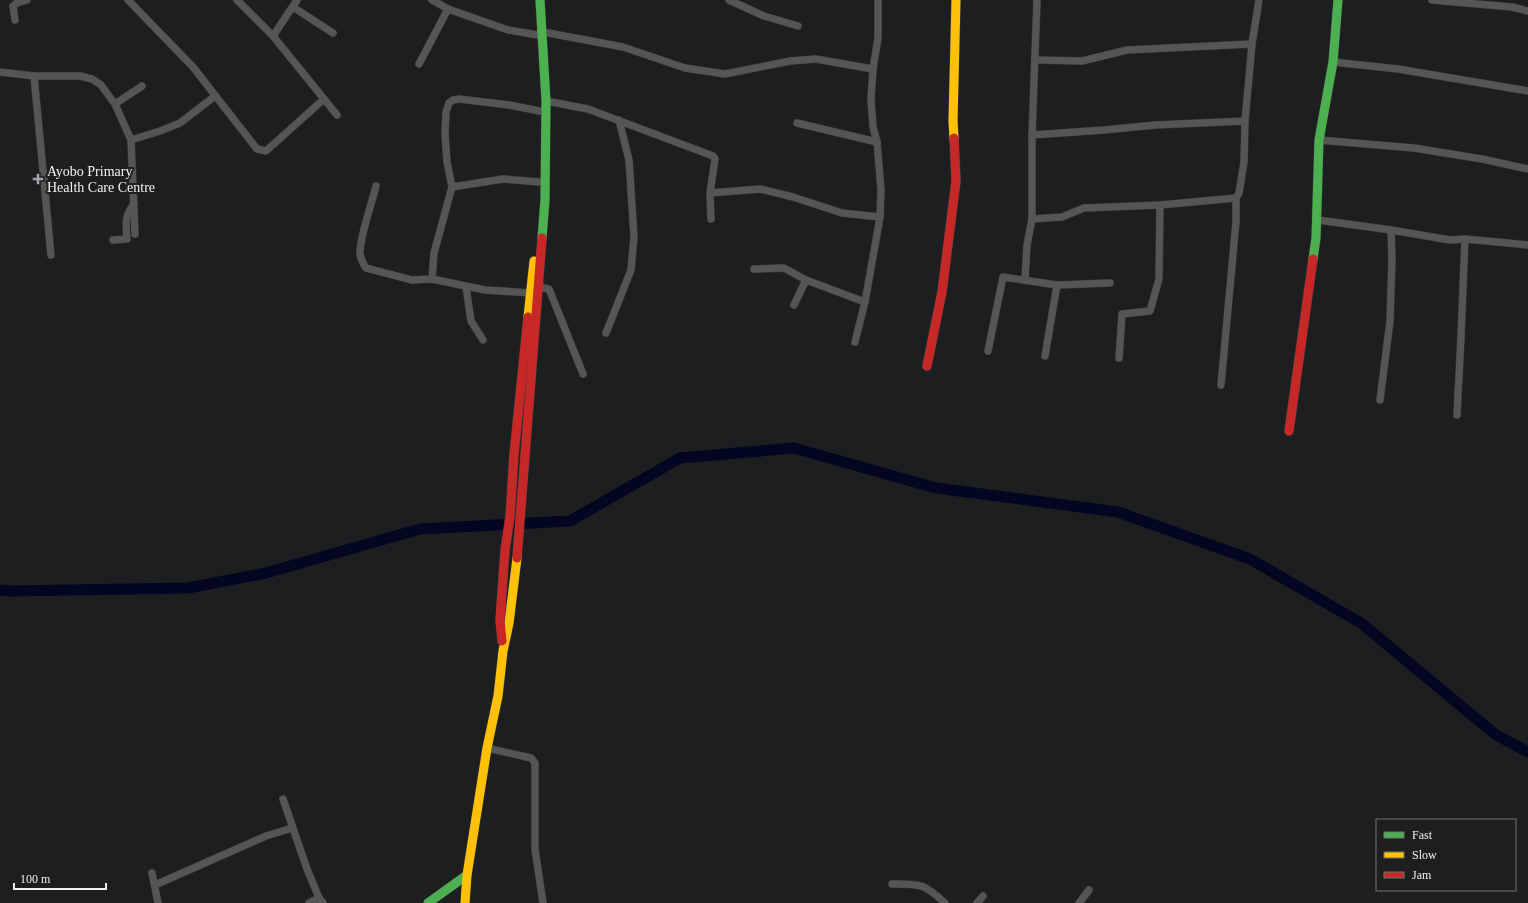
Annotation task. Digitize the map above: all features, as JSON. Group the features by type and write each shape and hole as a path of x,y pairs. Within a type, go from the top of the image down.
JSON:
{"street":[{"path":"15,20 13,6 27,0"},
{"path":"128,0 193,66 257,149 266,151 324,99"},
{"path":"237,0 273,36 337,115"},
{"path":"273,36 297,0"},
{"path":"465,903 467,875 487,748 498,696 503,651 509,624 518,552 539,287 544,200 546,101 540,33 535,0"},
{"path":"503,651 500,620 505,550 510,517 515,446 530,293 534,268 540,182 540,0"},
{"path":"729,0 764,16 798,26"},
{"path":"855,342 865,302 880,216 882,190 878,142 873,127 871,99 873,69 878,38 878,0"},
{"path":"926,366 943,286 956,181 953,121 956,0"},
{"path":"1025,280 1027,245 1032,219 1032,135 1037,0"},
{"path":"1221,385 1236,222 1236,198 1239,193 1244,162 1245,121 1252,44 1259,0"},
{"path":"1289,431 1316,238 1318,220 1319,140 1332,62 1338,0"},
{"path":"1432,0 1512,7 1528,11"},
{"path":"436,1 448,9 508,30 540,33 623,47 685,68 725,74 790,62 816,59 873,69"},
{"path":"293,7 333,33"},
{"path":"419,64 448,9"},
{"path":"1035,60 1082,61 1127,50 1252,44"},
{"path":"1332,62 1398,69 1528,91"},
{"path":"0,72 34,76 80,76 92,79 101,85 115,104 131,140 135,234"},
{"path":"34,76 51,255"},
{"path":"115,104 142,86"},
{"path":"131,140 160,131 180,122 215,96"},
{"path":"432,279 434,253 452,187 447,162 445,134 446,112 449,103 453,100 459,100 509,105 540,111"},
{"path":"546,101 588,109 713,156 715,159 710,193 711,219"},
{"path":"606,333 631,270 634,237 629,160 618,120"},
{"path":"1032,135 1155,125 1245,121"},
{"path":"798,123 878,142"},
{"path":"1319,140 1414,148 1528,168"},
{"path":"452,187 503,179 540,182"},
{"path":"376,186 361,242 360,254 366,268 412,280 432,279 485,290 530,293"},
{"path":"710,193 760,189 793,197 842,213 880,216"},
{"path":"1032,219 1062,217 1084,208 1160,205 1236,198"},
{"path":"113,240 127,240 126,221 128,211 134,204"},
{"path":"1119,358 1122,314 1150,311 1159,279 1160,205"},
{"path":"1318,220 1450,240 1465,239 1528,245"},
{"path":"1380,400 1390,321 1392,259 1391,230"},
{"path":"1457,415 1465,239"},
{"path":"754,269 784,268 806,280 865,302"},
{"path":"988,351 1003,277 1057,285 1110,283"},
{"path":"794,305 806,280"},
{"path":"1044,356 1057,285"},
{"path":"466,287 471,321 483,340"},
{"path":"539,287 549,289 583,374"},
{"path":"487,748 531,758 535,763 535,849 543,903"},
{"path":"283,799 307,869 322,901 309,903"},
{"path":"155,885 260,839 292,828"},
{"path":"152,873 158,903"},
{"path":"428,903 450,889 467,875"},
{"path":"892,884 920,884 932,891 945,903"},
{"path":"1079,903 1089,890"},
{"path":"977,903 983,896"}],"waterway":[{"path":"0,590 188,588 266,573 420,529 570,521 680,458 794,448 936,488 1118,512 1250,559 1361,623 1496,735 1528,752"}],"traffic: fast":[{"path":"540,0 546,101 545,200 542,238"},
{"path":"1313,259 1316,238 1319,140 1333,62 1338,0"},
{"path":"428,903 467,875"}],"traffic: slow":[{"path":"954,138 953,121 956,0"},
{"path":"528,317 534,261"},
{"path":"465,903 467,875 487,748 498,696 517,558"}],"traffic: jam":[{"path":"927,366 942,292 956,181 954,138"},
{"path":"517,558 542,238"},
{"path":"1289,431 1313,259"},
{"path":"502,641 500,620 505,550 510,517 514,454 528,317"}],"place":[{"name":"Ayobo Primary Health Care Centre","path":"38,179"}]}
